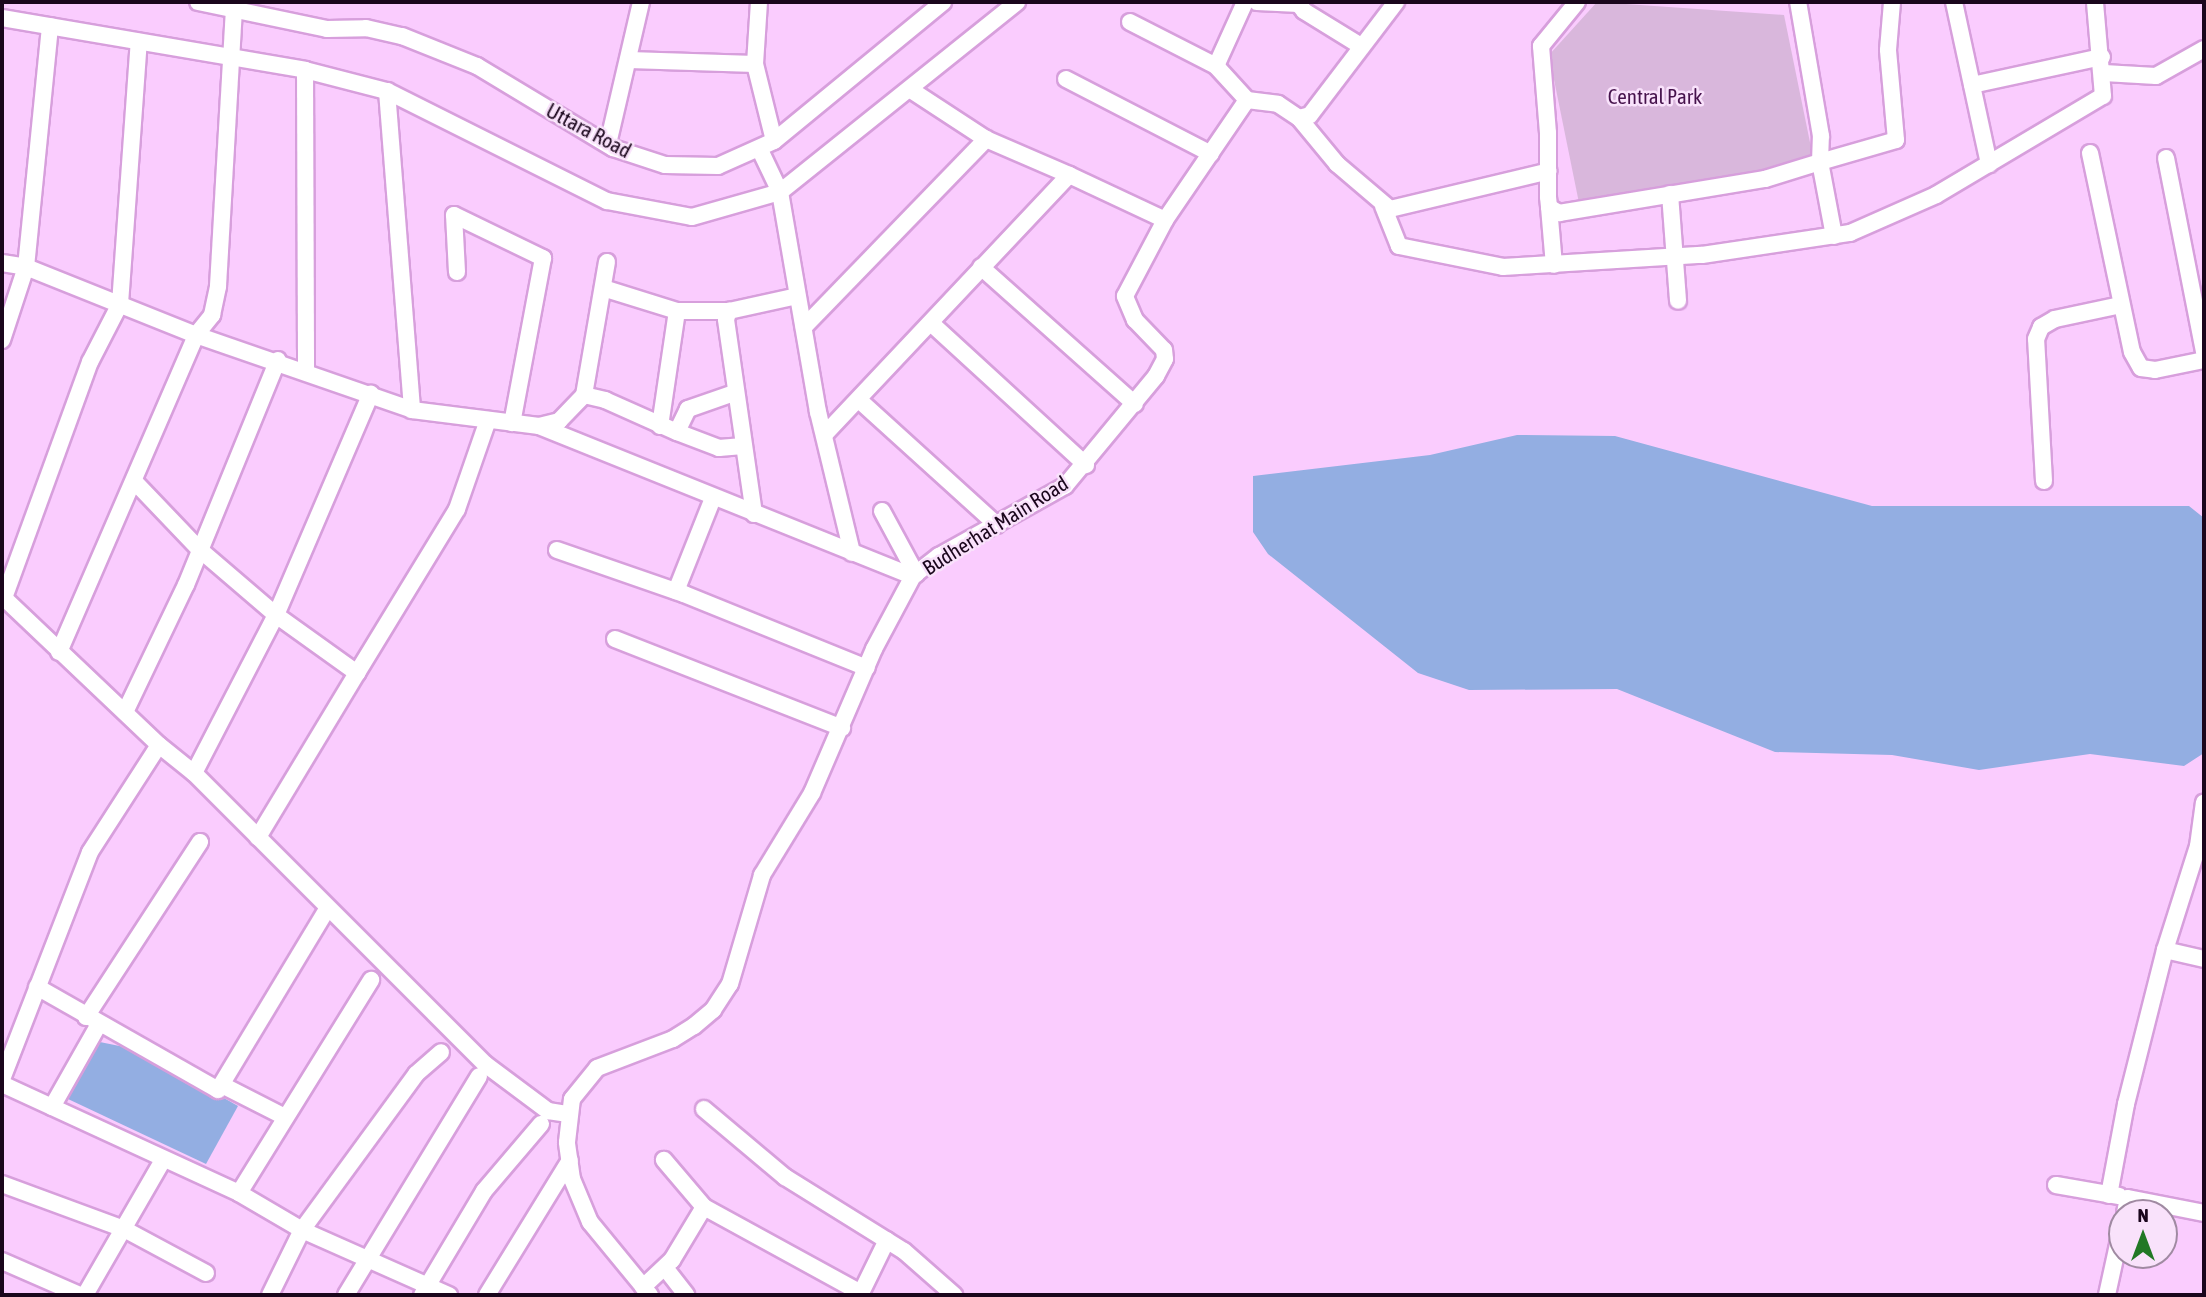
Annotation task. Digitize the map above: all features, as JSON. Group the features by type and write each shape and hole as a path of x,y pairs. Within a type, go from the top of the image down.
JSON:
{"street":[{"name":"Uttara Road","path":"198,2 327,29 366,28 435,47 477,66 607,144 665,165 718,166 767,146 943,2"},
{"path":"607,144 641,2"},
{"path":"758,2 755,64 767,146 780,192 797,296 852,553"},
{"path":"2,18 305,69 387,91 607,201 692,217 780,192 911,90 1017,2"},
{"path":"1216,66 1245,2"},
{"path":"1258,2 1298,3 1361,46"},
{"path":"1299,118 1322,102 1396,2"},
{"path":"1554,265 1541,46 1577,2"},
{"path":"1798,2 1821,136 1820,162 1834,236"},
{"path":"1549,206 1559,213 1765,179 1896,140 1888,50 1892,2"},
{"path":"1954,2 1989,164"},
{"path":"1130,22 1216,66 1247,100 1278,104 1299,118 1337,164 1383,206 1399,246 1503,267 1678,265 1850,233 1936,195 2099,99 2105,91 2095,2"},
{"path":"59,652 196,335 212,315 218,286 234,9"},
{"path":"2,340 26,267 50,26"},
{"path":"139,42 120,304 90,362 3,597 59,652 126,710 159,745 194,773 327,909 485,1064 548,1111 568,1114 569,1160 590,1222 647,1291 666,1269 704,1208"},
{"path":"1972,85 2103,65 2156,76 2204,49"},
{"path":"629,60 755,64"},
{"path":"305,69 306,372"},
{"path":"1066,79 1210,153"},
{"path":"911,90 986,139 1165,220"},
{"path":"387,91 412,410"},
{"name":"Budherhat Main Road","path":"568,1114 572,1099 597,1069 673,1039 713,1010 730,985 762,875 812,793 867,668 914,575 1042,502 1086,465 1135,404 1165,359 1164,350 1127,308 1125,296 1165,220 1247,100"},
{"path":"804,327 986,139"},
{"path":"2090,153 2132,352 2141,368 2155,370 2204,360"},
{"path":"2166,158 2188,255 2204,352"},
{"path":"1383,206 1398,210 1549,171"},
{"path":"825,434 932,324 981,267 1069,175"},
{"path":"1670,194 1678,265 1678,295"},
{"path":"457,272 454,215 543,258 512,423"},
{"path":"2188,255 2204,252"},
{"path":"539,426 559,422 584,396 607,262"},
{"path":"2,263 26,267 196,335 278,360 412,410 539,426 713,498 914,575"},
{"path":"981,267 1135,404"},
{"path":"603,288 677,311 729,312 797,296"},
{"path":"2044,481 2036,339 2041,327 2055,319 2121,305"},
{"path":"660,426 677,311"},
{"path":"729,312 726,319 734,393 754,514"},
{"path":"932,324 1086,465"},
{"path":"126,710 186,585 278,360"},
{"path":"194,773 276,614 371,393"},
{"path":"677,432 688,409 734,393"},
{"path":"584,396 605,400 660,426 719,448 743,446"},
{"path":"859,400 998,525"},
{"path":"258,837 457,509 488,420"},
{"path":"134,481 199,549 276,614 357,673"},
{"path":"677,591 713,498"},
{"path":"882,511 914,575"},
{"path":"557,550 677,591 867,668"},
{"path":"615,639 842,728"},
{"path":"159,745 90,852 2,1081 163,1160 239,1193 302,1230 367,1258 425,1290 449,1295"},
{"path":"2109,1195 2165,950 2196,880 2204,802"},
{"path":"52,1107 92,1020 200,842"},
{"path":"37,987 215,1090 224,1086 327,909"},
{"path":"2165,950 2204,959"},
{"path":"239,1193 371,980"},
{"path":"270,1295 302,1230 416,1074 441,1052"},
{"path":"345,1295 479,1076"},
{"path":"224,1086 285,1117"},
{"path":"704,1109 785,1177 887,1240 954,1295"},
{"path":"425,1290 484,1191 541,1124"},
{"path":"2,1261 84,1295 163,1160"},
{"path":"487,1295 569,1160"},
{"path":"664,1160 704,1208 861,1294 887,1240"},
{"path":"2,1184 124,1229 206,1273"},
{"path":"2056,1185 2109,1195 2115,1199"},
{"path":"2178,1211 2204,1213"},
{"path":"666,1269 685,1295"},
{"path":"2107,1295 2113,1269"}],"green space":[{"name":"Central Park","path":"1597,2 1784,15 1814,162 1579,203 1549,55"}],"water":[{"path":"1517,435 1615,436 1872,506 2189,506 2204,518 2204,753 2184,766 2090,754 1979,770 1892,755 1775,752 1617,689 1469,690 1418,673 1268,554 1253,532 1253,476 1430,455"},
{"path":"95,1041 139,1050 238,1106 206,1164 68,1099"}]}
